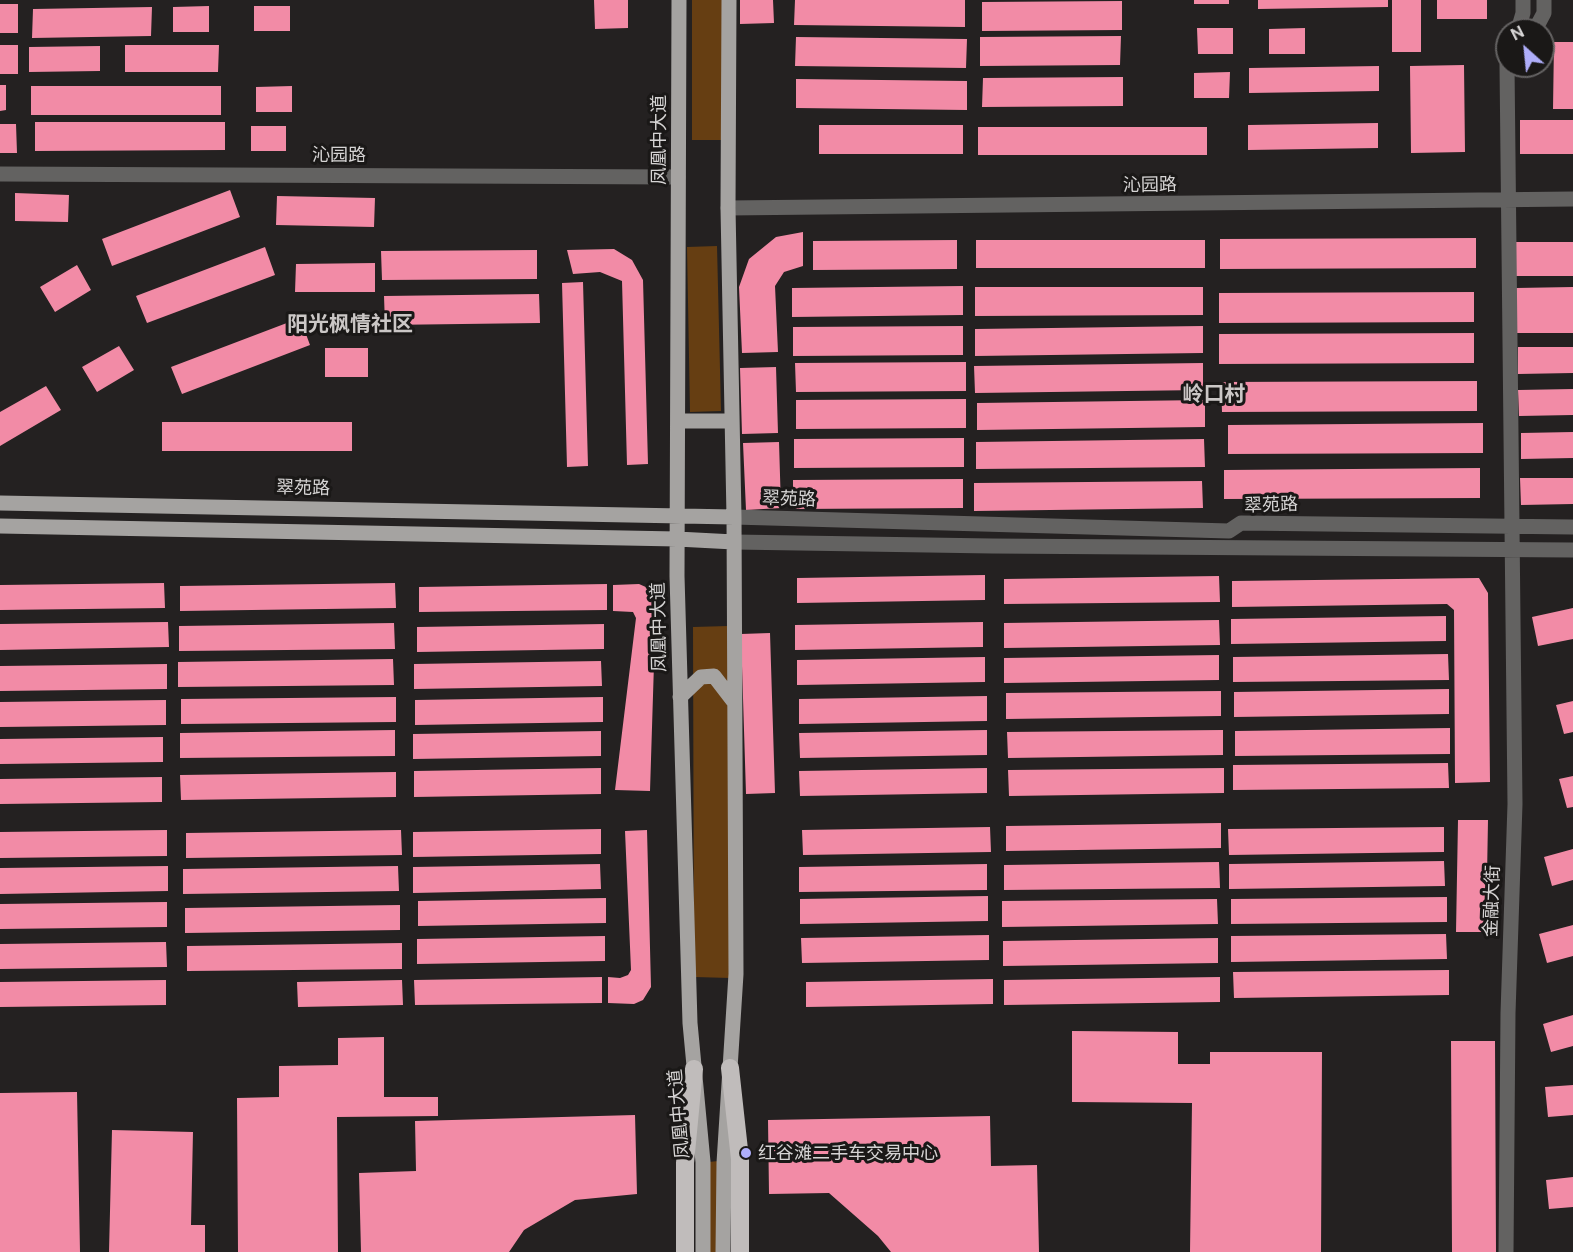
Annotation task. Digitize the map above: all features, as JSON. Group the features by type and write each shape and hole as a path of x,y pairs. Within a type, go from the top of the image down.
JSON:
{"highway":[{"path":"730,1068 740,1159 740,1252"},
{"path":"685,1252 685,1163 694,1069"}],"main road":[{"name":"凤凰中大道","path":"679,0 677,539 690,1023 703,1162 702,1252"},
{"path":"723,1252 724,1163 736,974 734,517 728,208 729,0"},
{"path":"678,421 732,421"},
{"name":"翠苑路","path":"0,502 734,517"},
{"path":"0,526 734,542"},
{"path":"680,697 701,677 714,676 735,702"}],"street":[{"path":"1522,18 1523,0"},
{"path":"1541,18 1544,12 1544,0"},
{"name":"金融大街","path":"1506,1252 1508,1013 1515,804 1507,78"},
{"name":"沁园路","path":"0,174 678,177"},
{"name":"沁园路","path":"728,208 1573,200"},
{"name":"翠苑路","path":"734,517 1229,531 1241,523 1573,527"},
{"path":"734,542 1573,550"}],"shaded area":[{"path":"692,0 725,0 725,140 692,140"},
{"path":"717,246 721,411 690,412 687,247"},
{"path":"728,626 731,978 694,977 693,627"},
{"path":"718,1161 718,1252 710,1252 709,1162"}],"building":[{"path":"594,0 628,0 628,28 595,29"},
{"path":"740,0 773,0 774,23 740,24"},
{"path":"795,0 965,0 965,27 794,25"},
{"path":"1194,0 1229,0 1229,4 1194,4"},
{"path":"1258,0 1388,0 1388,7 1258,9"},
{"path":"1392,0 1421,0 1421,52 1392,52"},
{"path":"1437,0 1487,0 1487,19 1437,19"},
{"path":"1122,1 1122,30 982,31 982,2"},
{"path":"0,4 18,4 18,33 0,33"},
{"path":"209,6 209,32 173,32 173,7"},
{"path":"254,6 290,6 290,31 254,31"},
{"path":"152,7 151,36 32,38 33,9"},
{"path":"1197,28 1233,28 1233,54 1198,54"},
{"path":"1305,28 1305,54 1269,54 1269,29"},
{"path":"1121,36 1120,65 980,66 980,37"},
{"path":"796,37 967,39 966,68 795,66"},
{"path":"1555,42 1573,42 1573,109 1553,109"},
{"path":"0,45 18,45 18,74 0,74"},
{"path":"125,45 219,45 218,72 125,72"},
{"path":"100,46 100,71 29,72 29,47"},
{"path":"1464,65 1465,152 1411,153 1410,66"},
{"path":"1379,66 1379,91 1249,93 1249,68"},
{"path":"1230,72 1229,98 1194,98 1194,73"},
{"path":"1123,77 1123,106 982,107 983,78"},
{"path":"796,79 967,81 967,110 796,108"},
{"path":"0,85 6,85 6,110 0,111"},
{"path":"31,86 221,86 221,115 31,115"},
{"path":"292,86 292,112 256,112 256,87"},
{"path":"1520,120 1573,120 1573,154 1520,154"},
{"path":"35,122 225,122 225,150 35,151"},
{"path":"1378,123 1378,148 1248,150 1248,125"},
{"path":"0,124 16,124 17,153 0,153"},
{"path":"819,125 963,125 963,154 819,154"},
{"path":"251,126 286,126 286,151 251,151"},
{"path":"978,127 1207,127 1207,155 978,155"},
{"path":"230,190 240,217 112,266 102,239"},
{"path":"15,193 69,195 68,222 15,221"},
{"path":"277,196 375,198 374,227 276,225"},
{"path":"803,232 803,266 784,272 775,286 778,352 742,353 739,287 749,259 776,237"},
{"path":"1476,238 1476,268 1220,269 1220,239"},
{"path":"957,240 957,269 813,270 813,241"},
{"path":"976,240 1205,240 1205,268 976,268"},
{"path":"1516,242 1573,242 1573,276 1516,276"},
{"path":"265,247 275,275 147,323 136,296"},
{"path":"614,249 632,260 643,280 648,464 627,465 622,281 600,272 573,274 567,250"},
{"path":"537,250 537,279 382,280 381,251"},
{"path":"375,263 375,292 295,292 296,264"},
{"path":"77,265 91,290 55,312 40,287"},
{"path":"583,282 588,466 567,467 562,283"},
{"path":"963,286 963,315 792,317 792,288"},
{"path":"975,287 1203,287 1203,315 975,316"},
{"path":"1573,287 1573,333 1517,333 1516,288"},
{"path":"1474,292 1474,322 1219,323 1219,293"},
{"path":"539,294 540,323 385,325 384,296"},
{"path":"300,318 310,345 182,394 171,367"},
{"path":"963,326 963,355 793,356 793,327"},
{"path":"1203,326 1203,353 975,356 975,329"},
{"path":"1474,333 1474,363 1219,364 1219,334"},
{"path":"119,346 134,370 97,392 82,367"},
{"path":"1518,347 1573,347 1573,373 1518,374"},
{"path":"325,348 368,348 368,377 325,377"},
{"path":"966,362 966,391 796,392 795,363"},
{"path":"1203,363 1203,390 975,393 974,366"},
{"path":"776,367 778,433 742,434 740,368"},
{"path":"1477,381 1477,411 1222,412 1221,382"},
{"path":"46,386 61,410 0,446 0,412"},
{"path":"1573,389 1573,415 1519,416 1518,390"},
{"path":"966,399 966,428 796,429 796,400"},
{"path":"1205,400 1205,427 977,430 977,403"},
{"path":"162,422 352,422 352,451 162,451"},
{"path":"1483,423 1483,453 1228,454 1228,425"},
{"path":"1573,432 1573,458 1521,459 1521,433"},
{"path":"964,438 964,467 794,468 794,439"},
{"path":"1204,439 1205,467 976,469 976,442"},
{"path":"779,442 781,508 746,510 743,443"},
{"path":"1480,468 1480,498 1224,499 1224,470"},
{"path":"1520,478 1573,478 1573,504 1521,505"},
{"path":"963,479 963,508 793,509 793,480"},
{"path":"1202,481 1203,508 974,511 974,483"},
{"path":"985,575 985,600 797,603 797,578"},
{"path":"1219,576 1220,602 1004,604 1004,579"},
{"path":"1479,578 1488,593 1490,782 1455,783 1454,610 1447,604 1232,607 1232,581"},
{"path":"164,583 165,608 0,610 0,585"},
{"path":"395,583 396,608 180,611 180,586"},
{"path":"607,584 607,610 419,612 419,587"},
{"path":"639,584 648,588 656,600 650,791 615,790 636,618 633,612 613,611 613,585"},
{"path":"1573,608 1573,639 1538,646 1532,617"},
{"path":"1446,616 1446,641 1231,644 1231,619"},
{"path":"1219,620 1220,645 1004,648 1004,623"},
{"path":"168,622 169,647 0,650 0,624"},
{"path":"983,622 983,647 795,650 795,625"},
{"path":"394,623 395,649 179,651 179,626"},
{"path":"604,624 604,649 417,652 417,627"},
{"path":"770,633 775,793 746,794 741,634"},
{"path":"1448,654 1449,680 1233,682 1233,657"},
{"path":"1219,655 1219,680 1004,683 1004,658"},
{"path":"985,657 985,682 797,685 797,660"},
{"path":"393,659 394,685 178,687 178,662"},
{"path":"601,661 602,686 414,689 414,664"},
{"path":"167,664 167,689 0,691 0,666"},
{"path":"1449,689 1449,714 1234,717 1234,692"},
{"path":"1221,691 1221,716 1006,719 1006,693"},
{"path":"987,696 987,721 799,724 799,699"},
{"path":"396,697 396,722 181,724 181,699"},
{"path":"603,697 603,722 415,725 415,700"},
{"path":"166,700 166,725 0,727 0,702"},
{"path":"1573,701 1573,732 1564,734 1556,705"},
{"path":"1450,728 1450,754 1235,756 1235,731"},
{"path":"395,730 395,756 180,758 180,733"},
{"path":"987,730 987,755 800,758 799,733"},
{"path":"1223,730 1223,755 1008,758 1007,732"},
{"path":"601,731 601,756 413,759 413,734"},
{"path":"163,737 163,762 0,764 0,739"},
{"path":"1448,763 1449,788 1233,790 1233,765"},
{"path":"601,768 601,794 414,797 414,771"},
{"path":"987,768 987,793 800,796 799,771"},
{"path":"1224,768 1224,793 1009,796 1008,770"},
{"path":"396,772 396,797 181,800 180,775"},
{"path":"1573,776 1573,807 1567,808 1559,779"},
{"path":"162,777 162,802 0,804 0,779"},
{"path":"1458,820 1488,820 1486,932 1456,932"},
{"path":"1221,823 1221,848 1006,851 1006,826"},
{"path":"990,827 991,852 803,855 802,830"},
{"path":"1444,827 1444,852 1229,855 1228,829"},
{"path":"601,829 601,854 413,857 413,832"},
{"path":"167,830 167,856 0,858 0,832"},
{"path":"401,830 402,855 186,858 186,833"},
{"path":"647,830 651,987 643,1000 634,1004 608,1003 608,977 620,978 628,975 631,970 625,831"},
{"path":"1573,849 1573,880 1552,886 1544,857"},
{"path":"1444,861 1445,886 1229,889 1229,864"},
{"path":"1219,862 1220,888 1004,890 1004,865"},
{"path":"600,864 601,889 413,893 413,867"},
{"path":"987,864 987,890 799,892 799,867"},
{"path":"168,866 168,891 0,894 0,868"},
{"path":"398,866 399,891 183,894 183,869"},
{"path":"988,896 988,921 800,924 800,899"},
{"path":"1447,897 1447,922 1231,924 1231,899"},
{"path":"606,898 606,923 418,926 418,901"},
{"path":"1217,899 1218,924 1002,927 1002,901"},
{"path":"167,902 167,927 0,929 0,904"},
{"path":"400,905 400,930 185,933 185,908"},
{"path":"1573,925 1573,956 1547,963 1539,934"},
{"path":"1446,934 1447,959 1231,962 1231,936"},
{"path":"989,935 989,960 802,963 801,938"},
{"path":"605,936 605,961 417,964 417,939"},
{"path":"1218,938 1218,963 1003,966 1003,941"},
{"path":"166,942 167,967 0,969 0,944"},
{"path":"402,943 402,969 187,971 187,946"},
{"path":"1449,970 1449,995 1234,998 1233,972"},
{"path":"602,977 602,1003 415,1005 414,980"},
{"path":"1220,977 1220,1002 1004,1005 1004,980"},
{"path":"993,979 993,1004 806,1007 806,982"},
{"path":"166,980 166,1005 0,1007 0,982"},
{"path":"402,980 403,1005 298,1007 297,982"},
{"path":"1573,1015 1573,1046 1551,1052 1543,1024"},
{"path":"1072,1031 1178,1032 1178,1064 1210,1064 1210,1052 1322,1052 1321,1252 1190,1252 1192,1103 1072,1102"},
{"path":"384,1037 384,1097 438,1097 438,1116 337,1117 338,1252 238,1252 237,1098 279,1097 279,1066 338,1065 338,1038"},
{"path":"1451,1041 1495,1041 1496,1252 1452,1252"},
{"path":"1573,1085 1573,1115 1548,1117 1545,1087"},
{"path":"77,1092 80,1252 0,1252 0,1093"},
{"path":"635,1115 637,1194 575,1200 524,1230 509,1252 361,1252 359,1173 416,1171 415,1121"},
{"path":"990,1116 991,1166 1037,1165 1039,1252 891,1252 878,1236 829,1193 769,1194 768,1120"},
{"path":"112,1130 193,1132 191,1225 205,1225 205,1252 109,1252"},
{"path":"1573,1177 1573,1207 1549,1209 1546,1180"}],"place":[{"name":"红谷滩二手车交易中心","path":"746,1153"}],"district":[{"name":"阳光枫情社区","path":"350,325"},
{"name":"岭口村","path":"1214,395"}]}
